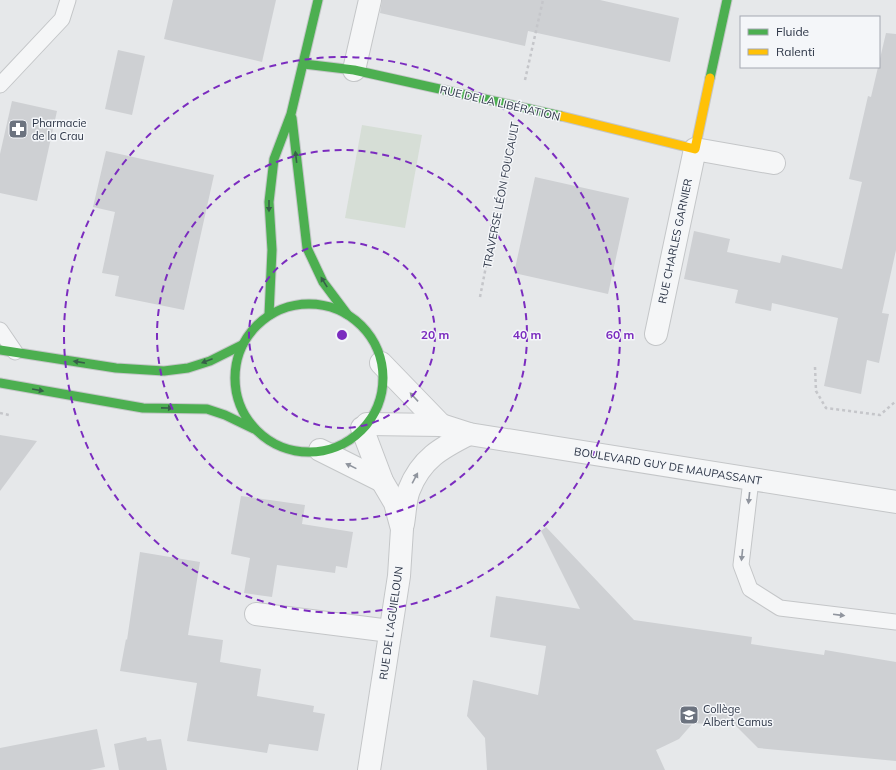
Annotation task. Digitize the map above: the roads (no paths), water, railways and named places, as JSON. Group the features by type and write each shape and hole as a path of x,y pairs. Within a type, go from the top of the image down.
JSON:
{"main road":[{"path":"269,315 272,250 269,202 274,159 291,114 318,0"},
{"path":"695,149 728,0"},
{"name":"RUE DE LA LIBÉRATION","path":"304,64 354,70 520,106 695,149"},
{"path":"0,383 143,408 207,409 225,414 255,429 271,442 290,450 310,452 330,449 348,440 364,426 379,403 383,383 381,363 375,344 363,327 347,314 323,282 307,248 291,114"},
{"path":"255,429 244,415 237,398 235,380 237,362 242,345 254,328 269,315 288,307 308,304 328,306 347,314"},
{"path":"7,351 116,368 164,371 188,368 210,361 242,345"}],"street":[{"path":"354,70 370,0"},
{"name":"RUE DE LA LIBÉRATION","path":"695,149 774,163"},
{"name":"RUE CHARLES GARNIER","path":"656,334 695,149"},
{"path":"381,363 441,425"},
{"path":"364,426 441,425"},
{"name":"BOULEVARD GUY DE MAUPASSANT","path":"441,425 469,434 896,502"},
{"name":"RUE DE L'AGUIELOUN","path":"364,426 382,481 395,503 402,529 399,576 369,770"},
{"path":"402,529 408,491 421,467 440,448 469,434"},
{"path":"320,450 382,481"},
{"path":"256,614 390,631"}],"lane":[{"path":"0,85 62,19 68,0"},
{"path":"0,330 7,351"},
{"path":"751,480 741,565 750,588 780,608 896,622"}],"place":[{"name":"Pharmacie de la Crau","path":"18,129"},
{"name":"Collège Albert Camus","path":"689,715"}]}
